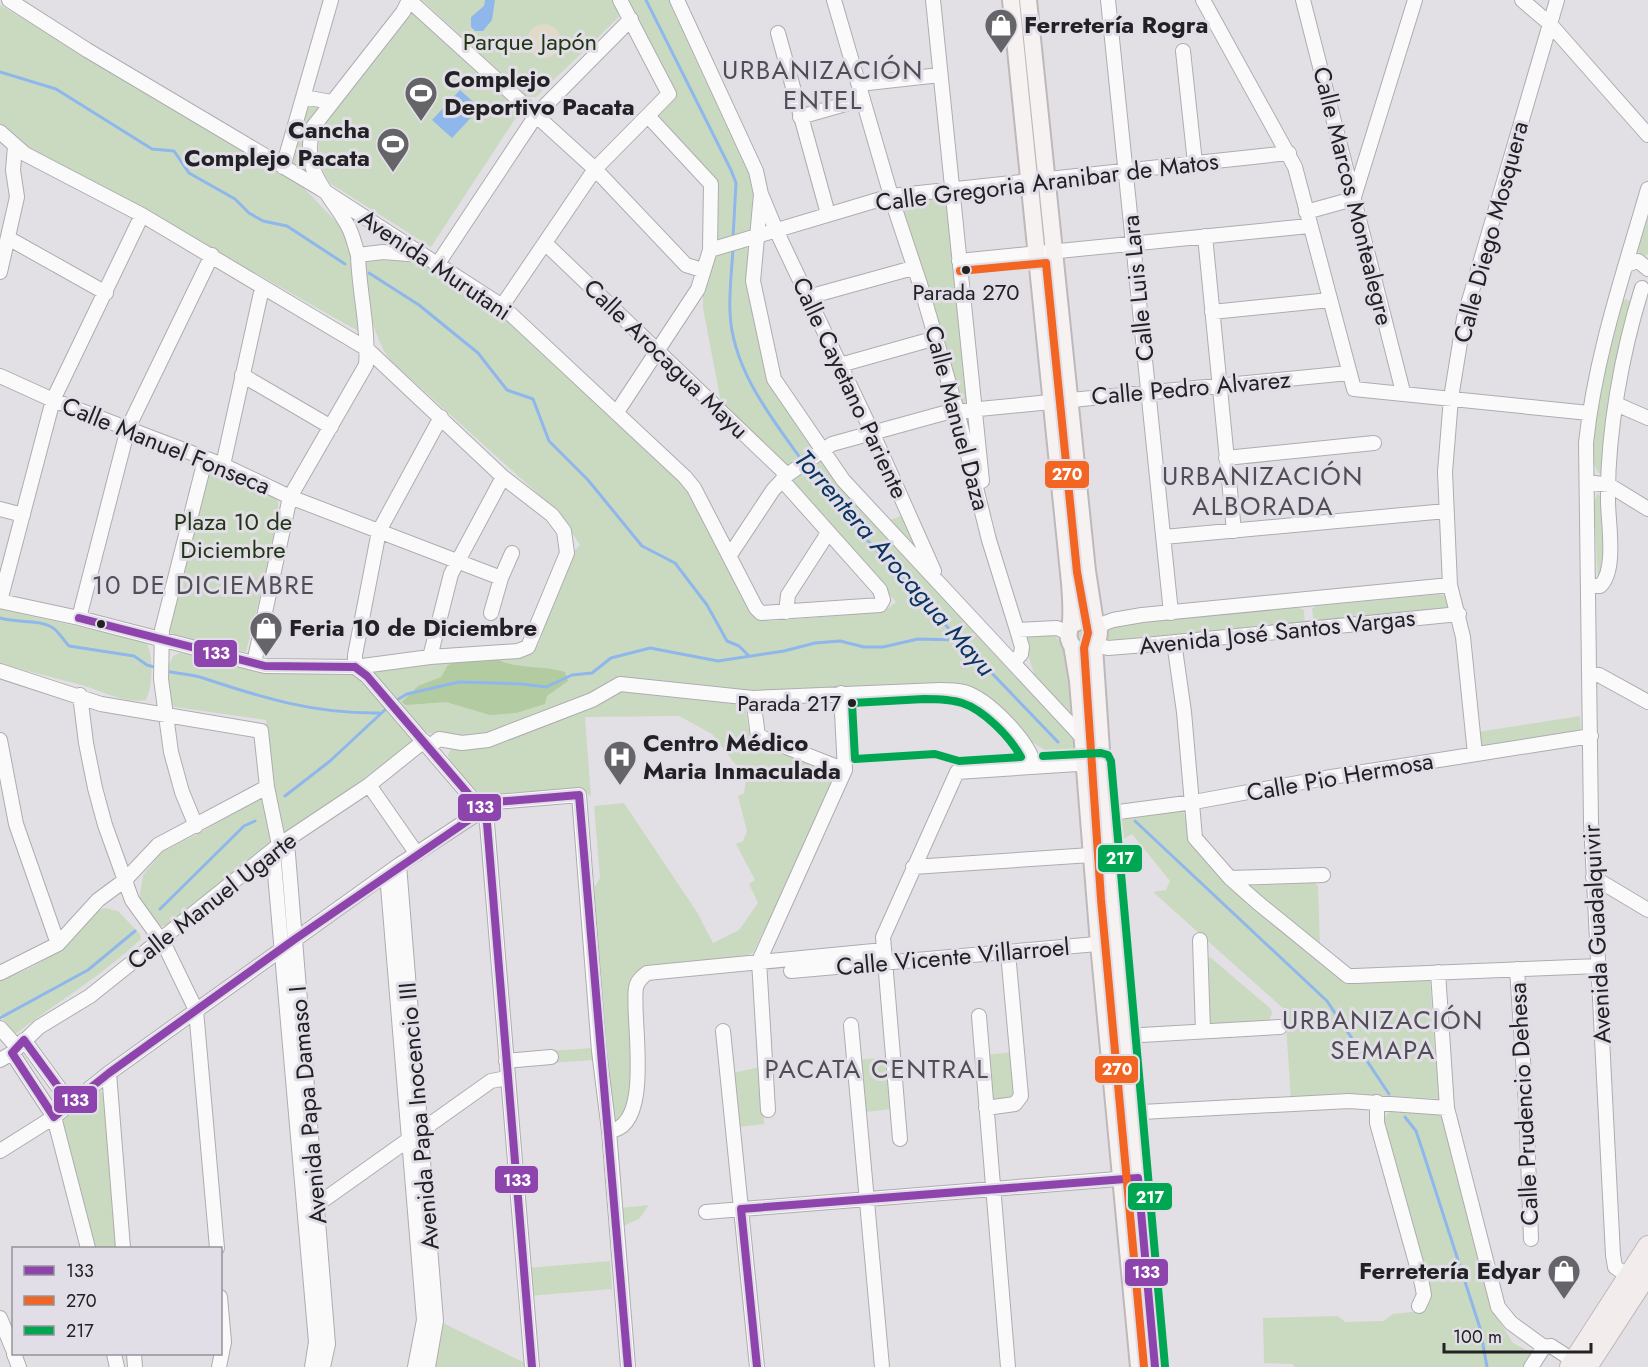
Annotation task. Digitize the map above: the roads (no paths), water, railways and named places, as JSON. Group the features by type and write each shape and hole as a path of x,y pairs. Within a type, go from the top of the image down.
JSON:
{"highway":[{"path":"1586,1364 1628,1276 1648,1246"},
{"path":"1586,1364 1648,1273"}],"main road":[{"path":"1011,0 1070,583 1070,634 1083,738 1093,763"},
{"path":"1028,0 1087,571 1099,635 1095,646 1093,763 1107,943 1115,1114 1130,1178 1155,1367"},
{"path":"1070,634 1084,618 1096,624"},
{"path":"1070,634 1084,650 1095,646"},
{"path":"1096,814 1091,855 1125,1036 1132,1113 1130,1178 1139,1367"}],"street":[{"name":"Avenida Murutani","path":"9,0 87,50 321,189 502,306 686,477 730,555 756,608 761,613 875,607 884,600"},
{"path":"283,167 331,0"},
{"path":"254,663 290,497 366,366 367,349 359,286 358,255 350,228 321,189 312,164 310,138 314,127 331,102 403,12 409,0 595,169 686,265 702,270"},
{"path":"502,306 595,169 669,94 620,0"},
{"name":"Calle Cayetano Pariente","path":"676,0 756,171 760,194 776,230 872,432 938,582 1083,738"},
{"name":"Calle Manuel Daza","path":"834,0 891,196 936,338 989,540 1022,647 1021,654 1014,662"},
{"path":"933,0 973,409 989,540"},
{"name":"Calle Luis Lara","path":"1108,0 1171,613"},
{"path":"1203,0 1288,153 1354,388 1589,413"},
{"name":"Calle Marcos Montealegre","path":"1303,0 1403,392"},
{"path":"959,261 1204,236 1308,219 1353,200 1415,0"},
{"path":"1521,0 1550,24 1648,135"},
{"name":"Calle Diego Mosquera","path":"1475,754 1459,614 1450,585 1444,472 1451,398 1464,318 1557,0"},
{"path":"437,265 537,114 631,19"},
{"path":"778,33 828,214"},
{"path":"1183,51 1195,163"},
{"path":"859,84 940,75"},
{"path":"304,97 331,102"},
{"path":"800,117 863,99"},
{"path":"617,412 698,289 710,250 711,184 648,116"},
{"path":"0,132 15,146 142,215 212,255 262,288 367,349 503,477 552,515 564,531 567,553 528,647 518,651 430,657 355,667 265,666 79,618 0,601 53,400 142,215"},
{"path":"0,272 17,197 13,170 15,146"},
{"name":"Calle Gregoria Aranibar de Matos","path":"710,250 891,196 1288,153"},
{"name":"Avenida Guadalquivir","path":"1628,1276 1615,1267 1613,1255 1593,878 1587,482 1589,413 1624,271 1648,189"},
{"path":"760,194 753,281 771,374 820,450 843,480 938,582"},
{"path":"1204,236 1233,531"},
{"path":"8,238 106,293"},
{"name":"Calle Arocagua Mayu","path":"545,243 785,477 828,533 880,590 884,600"},
{"path":"358,255 383,252 422,255"},
{"path":"79,618 128,428 212,255"},
{"path":"1645,284 1629,288 1624,271 1638,261 1648,269"},
{"path":"808,297 913,268"},
{"path":"1589,586 1600,586 1605,582 1610,559 1609,485 1619,373 1645,284"},
{"path":"223,465 262,288"},
{"path":"1212,312 1330,300"},
{"path":"840,365 936,338"},
{"name":"Calle Pedro Alvarez","path":"730,555 785,477 820,450 872,432 973,409 1349,373"},
{"path":"243,375 331,427"},
{"name":"Calle Manuel Fonseca","path":"0,376 53,400 223,465 290,497 501,578"},
{"path":"1616,404 1648,418"},
{"path":"441,417 380,531 355,655 355,667 427,744 483,811 487,823 532,1367"},
{"path":"1226,458 1374,443"},
{"path":"196,826 182,792 171,752 161,679 162,630 205,460"},
{"path":"430,657 457,562 503,477"},
{"path":"1587,482 1609,485 1648,509"},
{"path":"0,509 23,515"},
{"path":"1164,537 1446,511"},
{"path":"786,612 788,595 828,533"},
{"path":"491,613 501,578 513,553"},
{"name":"Avenida José Santos Vargas","path":"1096,624 1171,613 1450,585"},
{"name":"Avenida José Santos Vargas","path":"1095,646 1108,648 1459,614"},
{"path":"1017,630 1057,628 1070,634"},
{"path":"1174,642 1194,802 1195,838 1230,878 1348,976 1599,966"},
{"path":"0,671 80,695 101,704 166,716"},
{"path":"1591,674 1599,675 1648,702"},
{"name":"Calle Manuel Ugarte","path":"13,1050 90,996 280,846 427,744 439,739 462,742 488,740 592,700 620,684 753,698 940,690 965,693 982,702 1004,721 1032,753 1034,765"},
{"path":"768,1110 759,962 845,770 841,693"},
{"path":"80,695 95,788 132,900 160,940 196,1010 217,1247"},
{"path":"753,698 758,736 845,770"},
{"name":"Avenida Papa Damaso I","path":"166,716 261,730 267,787 280,846 295,939 316,1342 312,1367"},
{"name":"Calle Pio Hermosa","path":"1096,814 1194,802 1591,736"},
{"path":"0,740 16,824 58,944"},
{"path":"900,1139 883,937 957,772 1034,765 1093,763"},
{"path":"369,785 417,854"},
{"path":"0,973 58,944 98,900 125,880 158,845 267,787"},
{"path":"0,1151 54,1117 109,1073 399,865 495,802 579,795 598,1051 609,1131 628,1367"},
{"name":"Avenida Papa Damaso I","path":"280,846 281,950 328,1344 323,1367"},
{"path":"913,867 1091,855"},
{"name":"Avenida Papa Inocencio III","path":"399,865 429,1329 428,1367"},
{"name":"Avenida Papa Inocencio III","path":"387,874 416,1134"},
{"path":"1230,878 1323,875"},
{"path":"1593,878 1648,910"},
{"path":"1200,940 1203,1031"},
{"name":"Calle Vicente Villarroel","path":"609,1131 622,1125 636,1097 639,1065 636,987 647,973 759,962 1008,952 1107,943"},
{"path":"986,1108 1015,1104 1021,1096 1008,952"},
{"name":"Calle Vicente Villarroel","path":"791,971 884,957"},
{"name":"Calle Prudencio Dehesa","path":"1517,969 1526,1105 1531,1239"},
{"path":"1438,972 1447,1108 1498,1307 1511,1323 1544,1347 1551,1347 1586,1364"},
{"path":"979,1016 1008,1367"},
{"path":"851,1025 882,1367"},
{"path":"1125,1036 1280,1027"},
{"path":"0,1028 54,1117 88,1247"},
{"path":"723,1031 757,1367"},
{"path":"13,1050 70,1103"},
{"path":"506,1061 551,1057"},
{"path":"109,1073 123,1247"},
{"path":"310,1202 325,1199 491,1081 507,1078"},
{"path":"1115,1114 1349,1101 1447,1108"},
{"path":"1377,1102 1377,1123 1422,1284 1424,1295 1419,1306"},
{"path":"706,1212 1130,1178"},
{"path":"0,1318 12,1348"},
{"path":"222,1320 224,1342 222,1352"},
{"name":"Avenida Papa Inocencio III","path":"415,1367 429,1329"},
{"path":"1531,1367 1544,1347"}],"water":[{"path":"485,0 495,0 492,20 483,31 475,31 471,27 471,17 484,6"},
{"path":"460,90 480,108 452,138 432,120"}],"waterway":[{"name":"Torrentera Arocagua Mayu","path":"646,0 736,183 733,238"},
{"path":"0,72 56,89 152,149 174,151 189,173 235,199 249,213 263,221 287,226 345,264"},
{"name":"Torrentera Arocagua Mayu","path":"733,248 730,312 732,333 738,353 745,372 765,408 801,459"},
{"path":"369,273 419,305 478,353 507,390 533,399 549,441 588,480 642,546 675,563 707,605 727,641 739,646 749,656"},
{"name":"Torrentera Arocagua Mayu","path":"807,467 859,531 930,609 1058,742"},
{"path":"0,618 48,625 69,646 134,656 147,665 157,668"},
{"path":"395,701 407,694 459,682 546,687 572,675 592,673 611,658 650,648 718,661 784,651 815,643 840,641 864,647 883,647 918,639 958,640"},
{"path":"166,671 198,677 311,708 379,713"},
{"path":"285,796 330,761 388,707"},
{"path":"160,909 244,826 255,821"},
{"name":"Torrentera Arocagua Mayu","path":"1135,821 1327,1001 1389,1094"},
{"path":"0,1018 88,970 135,931"},
{"name":"Torrentera Arocagua Mayu","path":"1405,1117 1416,1131 1423,1152 1480,1328 1487,1367"}],"place":[{"name":"Ferretería Rogra","path":"1001,54"},
{"name":"Complejo Deportivo Pacata","path":"421,122"},
{"name":"Cancha Complejo Pacata","path":"393,173"},
{"name":"Parada 270","path":"966,270"},
{"name":"Feria 10 de Diciembre","path":"266,657"},
{"name":"Parada 217","path":"852,703"},
{"name":"Centro Médico Maria Inmaculada","path":"620,786"},
{"name":"Ferretería Edyar","path":"1564,1300"}],"district":[{"name":"URBANIZACIÓN ENTEL","path":"823,85"},
{"name":"URBANIZACIÓN ALBORADA","path":"1263,491"},
{"name":"10 DE DICIEMBRE","path":"204,585"},
{"name":"URBANIZACIÓN SEMAPA","path":"1383,1035"},
{"name":"PACATA CENTRAL","path":"877,1069"}],"park label":[{"name":"Parque Japón","path":"530,42"},
{"name":"Plaza 10 de Diciembre","path":"233,536"}]}
